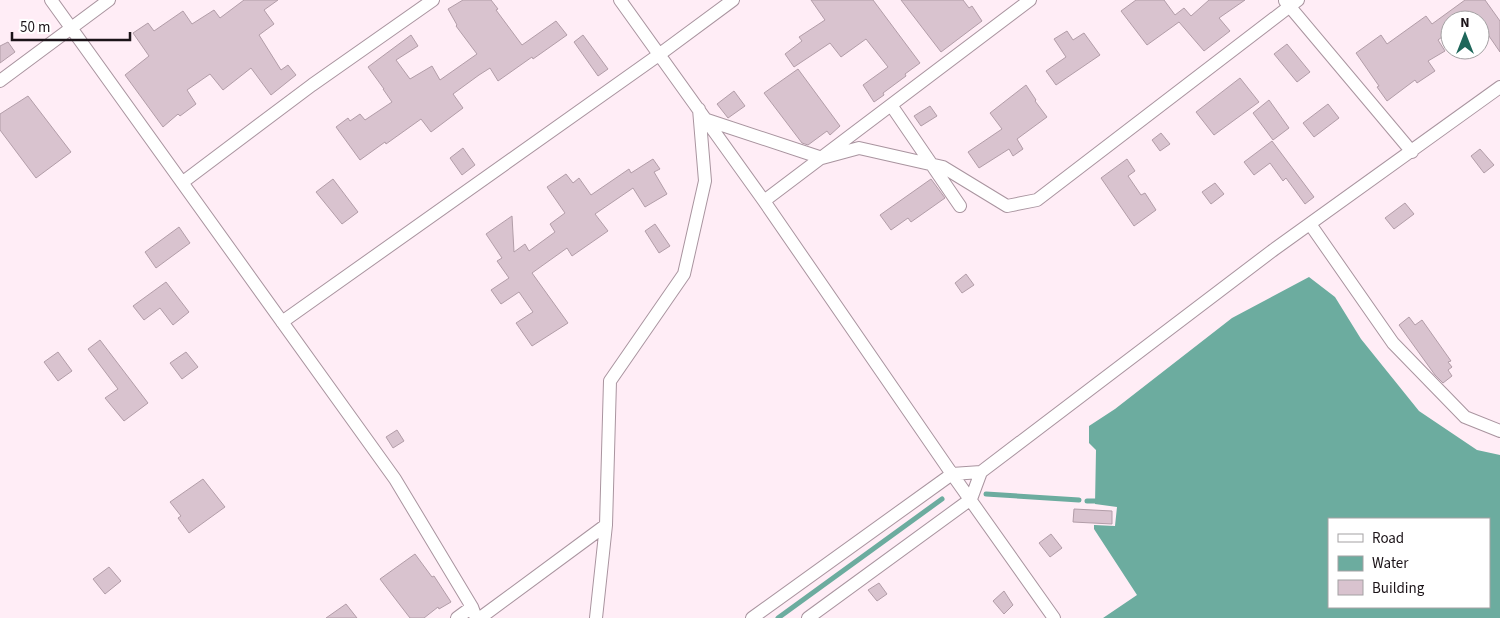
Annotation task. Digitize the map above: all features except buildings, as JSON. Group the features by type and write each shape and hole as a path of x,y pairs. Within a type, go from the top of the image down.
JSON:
{"street":[{"path":"51,0 395,479 474,613 457,618"},
{"path":"0,81 108,0"},
{"path":"183,182 312,85 433,0"},
{"path":"620,0 764,201 952,474 1054,618"},
{"path":"282,322 660,54 733,0"},
{"path":"764,201 1030,0"},
{"path":"707,120 822,158 859,148 943,167 1007,206 1037,200 1290,2 1412,152"},
{"path":"808,618 971,499 981,472 1310,224 1500,87"},
{"path":"891,105 960,206"},
{"path":"596,618 606,525 610,381 684,274 704,181 699,109"},
{"path":"1310,224 1392,343 1466,417 1500,431"},
{"path":"752,618 952,474 981,472"},
{"path":"480,618 606,525"}],"water":[{"path":"1309,277 1335,297 1361,339 1419,411 1477,450 1500,455 1500,618 1103,618 1137,595 1094,529 1094,525 1115,526 1117,507 1095,504 1096,450 1089,443 1089,426 1115,409 1232,318"}],"waterway":[{"path":"986,494 1079,500"},
{"path":"778,618 942,499"},
{"path":"1087,501 1095,501"}]}
